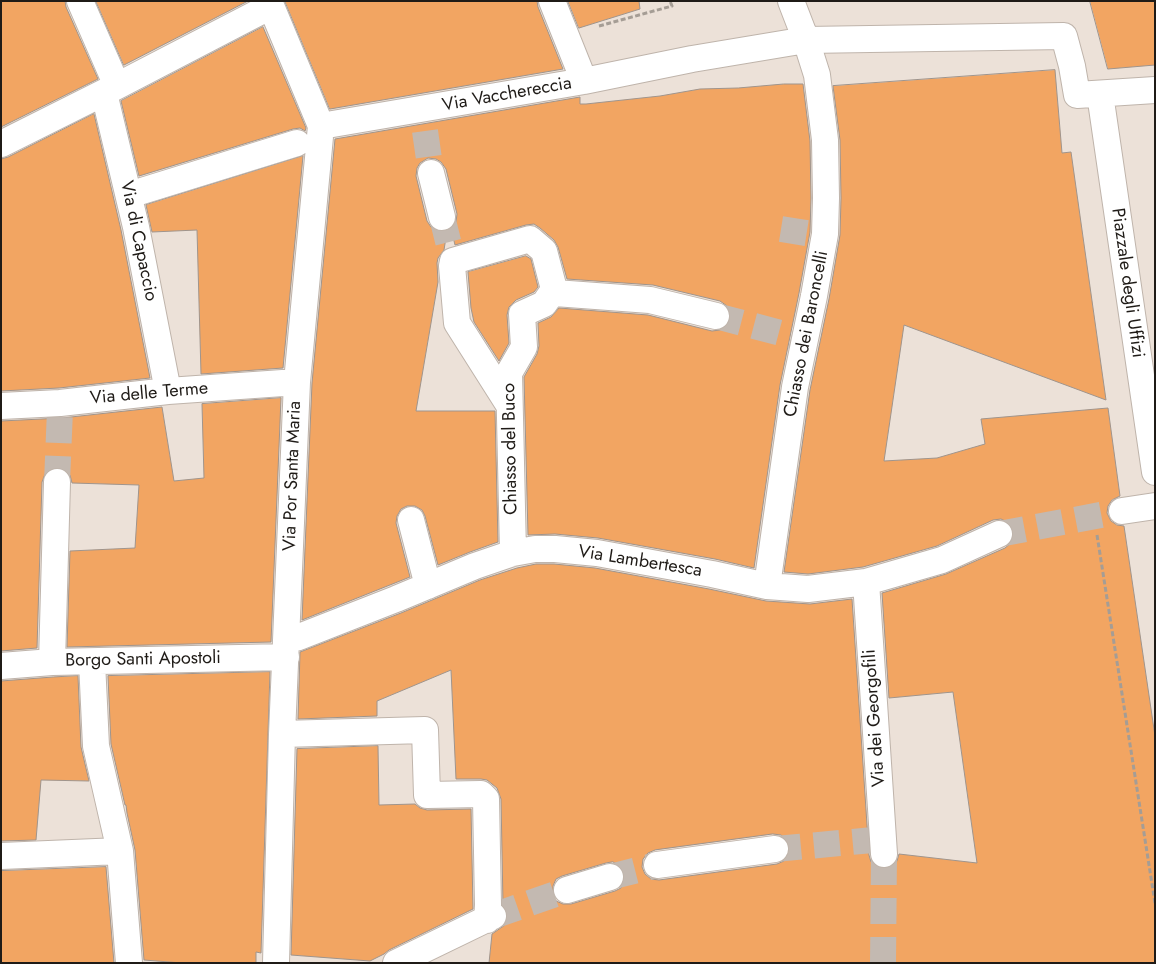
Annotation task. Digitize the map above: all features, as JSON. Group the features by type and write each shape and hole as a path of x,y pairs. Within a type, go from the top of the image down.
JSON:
{"street":[{"name":"Via di Capaccio","path":"80,1 111,89 136,227 152,396"},
{"path":"552,1 584,82"},
{"name":"Chiasso dei Baroncelli","path":"767,586 801,337 814,296 825,234 825,140 817,75 791,1"},
{"path":"1,144 111,89 270,4"},
{"name":"Via Por Santa Maria","path":"270,4 321,126 297,382 282,734 276,963"},
{"name":"Via Vacchereccia","path":"321,126 423,120 692,59 806,40 1064,36 1077,95 1108,93"},
{"path":"1108,93 1155,90"},
{"name":"Piazzale degli Uffizi","path":"1108,93 1155,472"},
{"path":"129,195 297,143"},
{"path":"431,173 442,218"},
{"path":"509,406 457,323 453,261 530,239 544,251 555,293 650,300 716,316"},
{"name":"Chiasso del Buco","path":"513,553 509,373 524,346 522,314 544,304 551,294 555,293"},
{"name":"Via delle Terme","path":"1,406 60,406 297,382"},
{"path":"52,662 57,482"},
{"path":"1122,511 1155,506"},
{"path":"411,520 428,586"},
{"name":"Via Lambertesca","path":"286,649 299,637 474,566 513,553 535,549 597,553 767,586 808,589 866,582 942,560 999,534"},
{"name":"Via dei Georgofili","path":"866,582 880,845"},
{"name":"Borgo Santi Apostoli","path":"1,666 286,649"},
{"path":"92,662 96,746 120,851 129,963"},
{"path":"282,734 425,730 427,795 481,794 486,798 489,914 396,963"},
{"path":"657,865 775,849"},
{"path":"1,856 120,851"},
{"path":"567,890 610,877"}],"path":[{"path":"1096,526 1155,903"}],"building":[{"path":"1,1 65,1 98,79 1,127"},
{"path":"96,1 248,1 124,65"},
{"path":"285,1 537,1 563,69 330,109"},
{"path":"568,1 639,1 640,9 579,28"},
{"path":"1090,1 1155,1 1155,65 1108,69"},
{"path":"263,27 306,128 305,131 300,128 293,129 139,176 121,101"},
{"path":"1055,70 1062,153 1071,152 1106,400 904,325 884,461 937,458 985,444 981,419 1108,408 1120,496 1112,500 1108,506 1107,513 1111,521 1117,525 1124,526 1155,736 1155,963 489,963 492,934 505,925 508,917 507,910 503,905 501,799 497,788 487,780 456,779 451,670 377,701 377,716 298,719 300,652 480,580 536,564 595,568 766,601 810,604 852,599 871,862 877,867 885,869 893,866 899,854 977,863 953,692 889,698 882,593 946,574 1005,548 1011,543 1014,536 1012,527 1001,519 993,520 937,546 863,567 808,574 784,572 810,390 840,235 840,140 833,86","holes":["773,834 781,835 787,840 790,847 789,855 784,861 777,864 659,880 651,879 645,874 642,867 643,859 648,853 655,850","613,862 621,866 624,873 624,881 621,888 571,904 563,904 556,901 553,895 553,886 556,879"]},
{"path":"803,84 810,141 810,232 780,385 754,568 598,538 555,534 528,535 524,377 537,354 539,346 538,323 551,317 559,308 648,315 712,331 720,330 727,326 730,320 730,312 727,306 720,301 653,285 567,279 558,247 554,240 534,224 455,245 451,229 456,222 457,214 446,169 441,162 428,158 420,163 416,176 427,221 437,231 447,231 444,250 437,263 438,282 416,411 495,411 498,542 438,565 422,510 415,506 407,506 401,509 396,523 410,577 302,620 312,383 335,139 580,97 580,104 586,104 660,96 700,89"},
{"path":"94,114 121,230 150,378 59,388 1,391 1,159"},
{"path":"303,156 283,368 201,374 197,230 152,232 146,205"},
{"path":"526,256 531,259 538,287 534,292 516,300 509,307 507,315 509,343 499,361 474,322 468,272"},
{"path":"281,398 271,642 67,647 70,551 135,548 139,485 72,483 70,475 65,470 57,467 49,469 42,482 37,648 1,651 1,421 62,418 162,407 174,481 204,478 202,404"},
{"path":"270,672 261,953 256,952 256,963 182,963 144,960 135,850 111,744 108,676"},
{"path":"78,676 81,747 89,781 41,780 36,840 1,841 1,681"},
{"path":"378,746 379,805 415,804 427,810 471,809 473,909 370,961 291,955 297,749"},
{"path":"106,867 114,963 1,963 1,871"}],"tunnel":[{"path":"425,131 431,173"},
{"path":"442,217 453,261"},
{"path":"781,229 819,235 825,234"},
{"path":"716,316 796,337"},
{"path":"57,482 60,410"},
{"path":"999,534 1122,511"},
{"path":"775,849 873,840"},
{"path":"883,963 884,854"},
{"path":"610,877 657,865"},
{"path":"493,916 567,890"}]}
